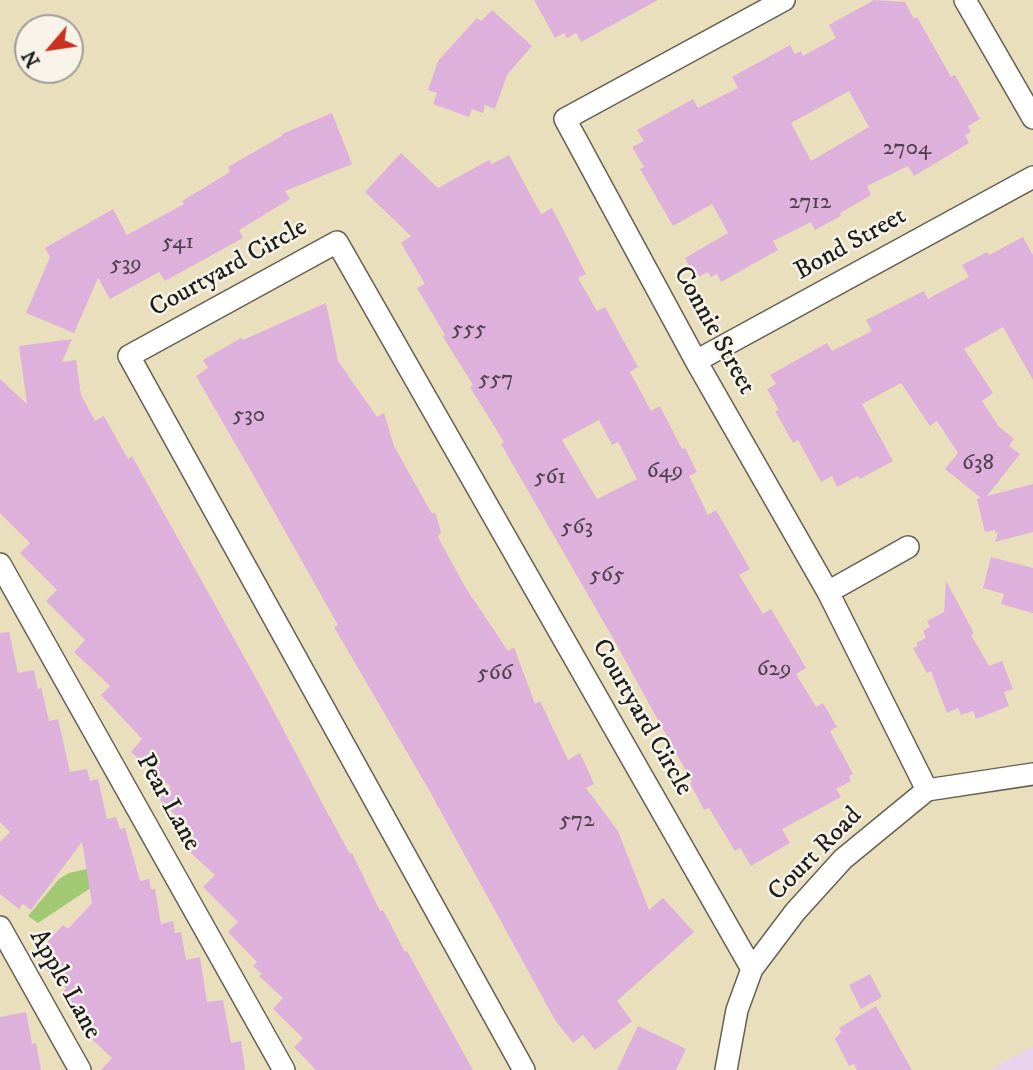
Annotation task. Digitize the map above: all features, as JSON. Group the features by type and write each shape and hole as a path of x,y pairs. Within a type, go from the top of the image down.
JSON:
{"street":[{"name":"Connie Street","path":"784,0 565,119 696,361 828,592 927,790"},
{"path":"965,0 1033,118"},
{"name":"Bond Street","path":"696,361 1033,177"},
{"name":"Courtyard Circle","path":"524,1070 129,356 337,242 752,969"},
{"path":"828,592 908,547"},
{"name":"Pear Lane","path":"0,564 284,1070"},
{"path":"927,790 1033,774"},
{"name":"Court Road","path":"726,1070 737,1010 752,969 795,912 843,859 927,790"},
{"name":"Apple Lane","path":"0,928 80,1070"}],"shaded area":[{"path":"1033,1046 1033,1070 990,1070"}],"green space":[{"path":"122,861 126,882 89,889 38,923 28,916 59,879 69,873"}],"building":[{"path":"534,0 658,0 581,42 576,33 567,38 564,33 555,38"},
{"path":"874,0 905,2 914,19 917,17 951,77 955,75 980,119 968,126 971,132 965,135 969,143 914,176 908,166 867,186 871,195 840,213 841,216 815,230 811,222 773,241 778,250 721,282 717,274 711,277 708,272 696,278 685,258 728,233 712,204 673,226 640,169 644,167 632,147 644,141 637,130 693,99 698,108 738,88 732,77 790,45 795,54 801,51 803,56 836,38 829,25","holes":["849,91 869,127 811,161 791,123"]},
{"path":"492,10 532,46 507,75 495,109 485,105 483,113 472,109 469,117 433,104 437,93 428,90 438,61 477,18 481,21"},
{"path":"332,113 352,164 285,191 290,199 239,230 243,238 165,281 159,272 110,299 98,278 74,333 26,313 50,257 45,248 113,209 127,235 184,204 182,201 230,172 228,167 282,134"},
{"path":"401,153 438,188 489,160 492,164 509,155 541,214 552,208 586,274 578,278 597,311 605,307 638,367 630,372 651,411 660,406 682,449 685,448 697,472 689,476 708,515 716,510 750,569 739,575 763,614 771,609 806,668 796,674 816,707 823,703 837,727 830,731 853,774 849,776 851,781 836,789 841,797 782,829 790,843 751,866 740,848 735,851 709,808 704,810 690,783 692,782 614,640 501,444 504,442 470,387 473,385 417,288 425,284 401,243 411,236 365,192","holes":["599,420 612,445 618,442 637,479 597,499 562,440"]},
{"path":"1023,237 1033,255 1033,380 1003,327 964,349 993,393 982,401 999,427 1014,439 1009,446 1020,454 987,496 1033,484 1033,532 995,542 998,532 985,532 977,499 981,498 945,469 958,453 937,421 930,426 901,383 862,404 893,461 860,479 858,476 837,487 832,476 821,482 798,440 793,443 775,411 779,410 767,389 776,384 770,375 827,343 832,351 872,331 866,320 924,291 928,299 969,277 962,265 987,252 989,255"},
{"path":"326,303 338,361 377,417 384,413 394,446 432,514 435,512 441,532 438,537 465,587 508,651 514,647 535,704 540,701 568,760 580,753 594,784 586,788 618,831 649,910 663,898 694,932 617,1001 632,1021 595,1050 583,1035 573,1043 555,1020 429,790 334,627 338,625 196,376 208,368 203,360 241,338 243,340"},
{"path":"72,339 62,362 76,360 81,395 95,421 104,416 128,459 132,456 350,854 352,853 380,911 383,910 405,952 407,951 473,1070 316,1070 294,1047 303,1038 273,1009 283,998 259,976 262,974 253,966 257,962 228,932 238,922 203,887 215,875 182,845 194,833 159,799 171,787 131,752 142,739 101,695 110,686 74,652 85,640 46,601 57,590 20,553 30,543 0,513 0,379 27,404 19,346"},
{"path":"991,557 1033,568 1033,613 1001,604 1004,594 983,588"},
{"path":"946,581 989,666 1002,661 1013,689 1004,692 1009,706 976,719 973,711 961,715 958,708 947,713 931,671 927,673 913,648 918,646 916,643 926,638 923,631 930,627 927,621 944,612"},
{"path":"9,632 18,673 34,670 49,721 58,719 70,772 87,769 90,781 98,779 107,819 116,817 120,829 125,828 140,881 149,879 151,889 155,889 161,924 173,921 175,933 181,932 186,960 200,957 207,1002 223,1000 231,1043 241,1041 245,1070 101,1070 112,1058 83,1031 93,1020 61,994 66,988 42,966 54,964 40,950 63,925 68,929 92,903 82,842 31,910 23,904 19,909 0,894 0,842 10,832 0,822 0,633"},
{"path":"870,974 882,997 861,1009 849,985"},
{"path":"876,1006 912,1070 857,1070 854,1064 849,1066 835,1039 841,1032 839,1028"},
{"path":"26,1012 32,1044 36,1043 41,1070 0,1070 0,1017"},
{"path":"638,1026 686,1049 676,1070 617,1070"}]}
